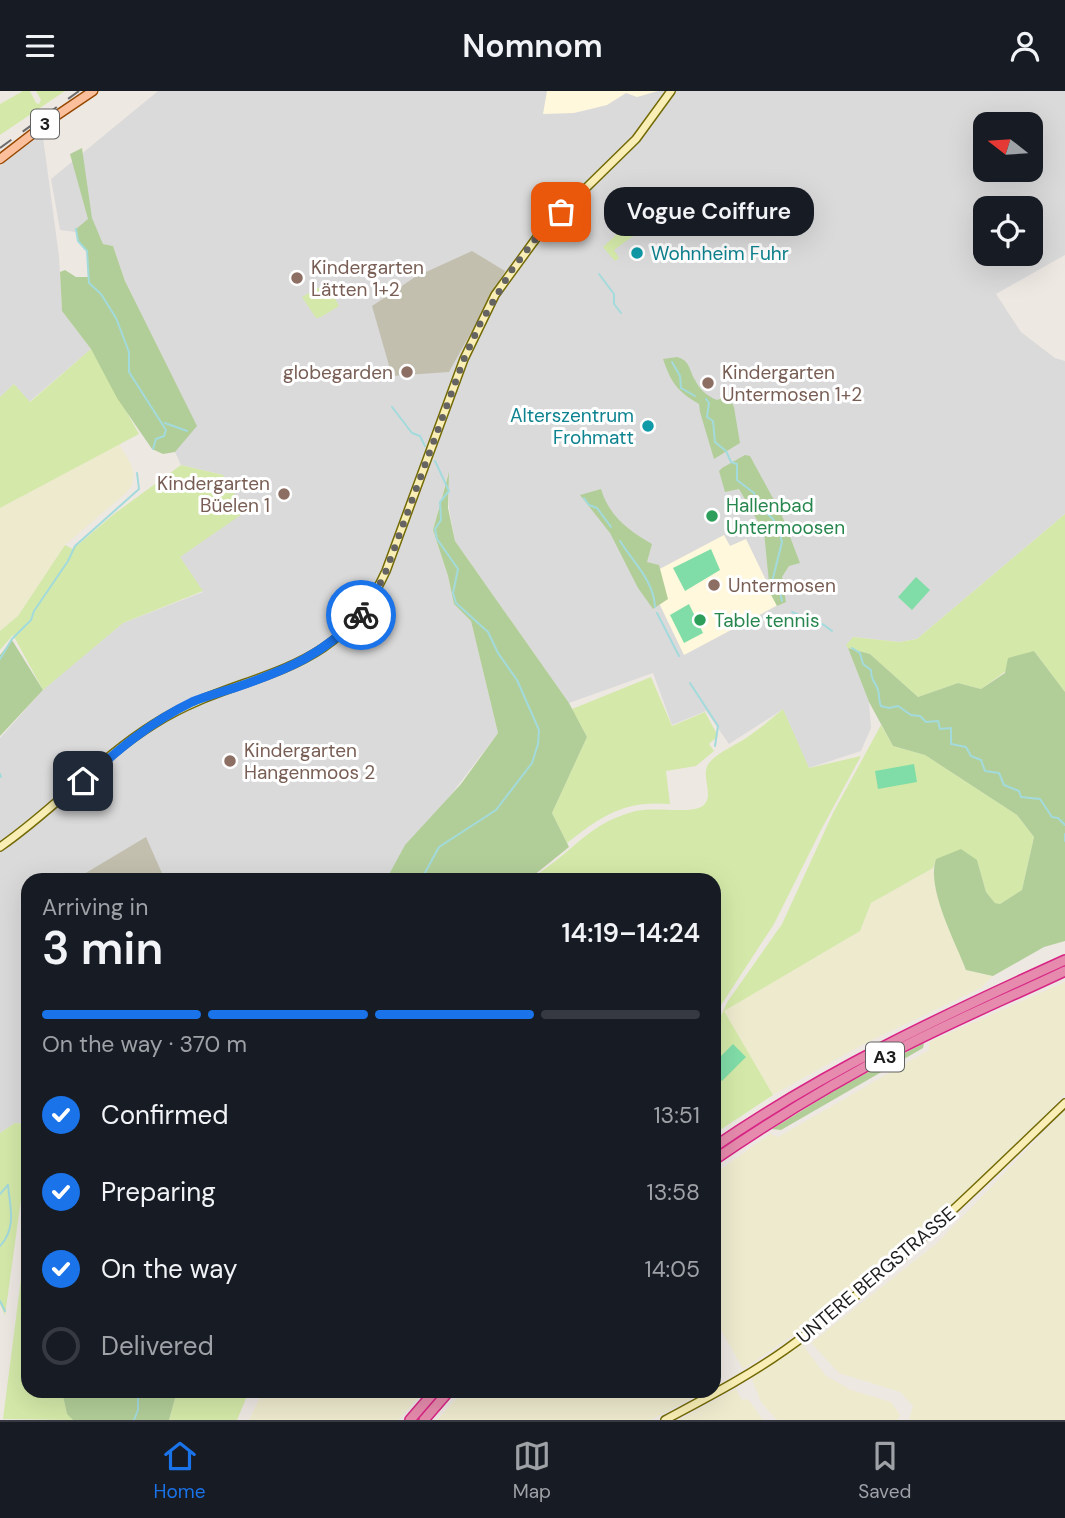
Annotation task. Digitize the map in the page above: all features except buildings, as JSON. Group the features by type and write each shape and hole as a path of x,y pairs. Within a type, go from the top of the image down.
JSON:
{"highway":[{"name":"A3","path":"721,1143 859,1058 935,1019 1065,960"},
{"name":"A3","path":"721,1155 796,1107 862,1069 946,1026 1065,971"},
{"path":"410,1420 429,1398"},
{"path":"424,1420 443,1398"}],"main road":[{"name":"3","path":"0,159 93,91"},
{"path":"0,848 37,820 124,745 155,723 192,702 271,675 307,659 337,639 361,615 386,571 464,359 495,295 540,233 636,139 671,91"},
{"name":"UNTERE BERGSTRASSE","path":"721,1390 802,1338 910,1251 1065,1103"},
{"name":"UNTERE BERGSTRASSE","path":"665,1420 706,1398"}],"shaded area":[{"path":"158,91 1065,91 1065,255 996,294 1021,332 1055,358 1065,361 1065,514 917,639 899,642 853,637 847,645 869,702 871,728 861,751 809,768 782,710 729,744 706,711 672,725 653,673 569,703 455,541 449,508 448,474 433,530 454,604 471,621 498,733 391,873 21,873 21,1123 15,1123 0,1133 0,738 51,681 123,623 203,592 180,557 223,475 181,465 175,452 196,426 125,281 113,246 103,244 99,235 60,230 51,179"},
{"path":"547,91 658,91 637,97 626,93 607,105 574,113 543,114"},
{"path":"42,130 59,256 62,311 91,349 29,402 14,384 0,397 0,166"},
{"path":"472,251 505,271 449,372 392,376 372,306 415,277"},
{"path":"119,444 131,464 134,474 132,485 65,545 18,616 0,631 0,508"},
{"name":"Untermosen","path":"724,535 730,546 746,539 778,605 684,655 659,603 654,572"},
{"path":"146,837 162,873 86,873"},
{"path":"933,868 936,892 966,970 993,976 981,988 864,1044 773,1095 723,1011 860,931 871,903"},
{"path":"1065,982 1065,1094 1003,1159 888,1260 809,1325 743,1369 721,1330 721,1169 770,1134 778,1137 929,1050 929,1042"},
{"path":"1065,1110 1065,1420 909,1420 913,1406 900,1392 839,1373 811,1343 937,1243"},
{"path":"802,1344 826,1376 851,1390 891,1402 900,1415 898,1420 777,1420 761,1402 751,1377"},
{"path":"736,1389 742,1400 748,1399 763,1420 679,1420 721,1398"},
{"path":"260,1398 418,1398 398,1420 249,1420"},
{"path":"457,1398 692,1398 651,1420 437,1420"}],"green space":[{"path":"23,91 30,91 39,104 41,100 36,91 65,91 0,135 0,104"},
{"path":"82,148 92,218 103,244 113,246 125,281 197,426 175,452 163,454 152,449 117,398 91,349 62,311 60,272 65,270 76,277 88,277 87,251 78,241 76,229 88,219 70,154"},
{"path":"784,199 797,215 777,230 764,214"},
{"path":"659,211 669,222 636,234 614,250 619,258 615,261 603,247 618,233 630,226 633,229 643,221 645,223"},
{"path":"327,283 339,306 316,318 302,297"},
{"path":"91,349 139,434 0,508 0,397 14,384 30,402"},
{"path":"677,357 687,363 704,392 717,400 728,396 734,407 740,443 714,459 699,404 676,386 663,359"},
{"path":"745,455 750,456 781,513 800,563 789,566 782,577 786,602 777,606 770,593 764,532 739,489 725,492 719,471"},
{"path":"181,465 223,475 245,512 180,557 203,591 123,623 43,690 13,635 0,650 0,631 18,616 65,545 73,549 114,514"},
{"path":"449,472 448,508 455,541 569,703 587,737 552,813 569,847 537,873 390,873 405,845 461,784 498,733 471,621 454,604 433,530"},
{"path":"601,489 609,507 621,522 652,544 647,562 659,565 668,599 653,609 638,588 610,533 580,495"},
{"path":"1065,514 1065,692 1034,651 981,689 958,683 918,697 870,654 848,648 846,645 853,637 899,642 917,639"},
{"path":"711,549 720,570 685,591 673,568"},
{"path":"916,577 930,590 912,610 898,597"},
{"path":"689,604 703,633 684,643 670,615"},
{"path":"12,640 43,690 0,736 0,655"},
{"path":"848,648 870,654 918,697 958,683 981,689 1005,673 1008,658 1034,651 1065,692 1065,941 1044,947 993,976 966,970 938,899 934,871 936,859 961,849 977,860 986,892 995,903 1000,904 1022,890 1034,837 1017,815 925,755 893,746 869,702"},
{"path":"651,677 672,726 705,712 718,736 709,744 714,751 696,766 666,771 670,804 626,807 602,818 567,843 552,813 587,737 572,709"},
{"path":"783,709 809,768 861,756 774,924 721,1005 721,873 539,873 604,823 617,817 640,810 687,810 701,807 708,798 706,768 709,763"},
{"path":"881,725 893,746 925,755 1017,815 1034,837 1022,890 1000,904 995,903 986,892 977,860 936,859 933,868 871,903 860,931 724,1011 773,1095 721,1129 721,1016 728,1001 782,924 833,813"},
{"path":"914,764 917,782 878,789 875,771"},
{"path":"924,1043 923,1048 781,1130 772,1129 842,1086"},
{"path":"733,1044 746,1057 722,1081 721,1080 721,1056"},
{"path":"15,1123 21,1123 21,1200 5,1315 0,1304 0,1133"},
{"path":"21,1279 21,1398 64,1398 67,1413 73,1420 3,1419"},
{"path":"64,1398 175,1398 169,1420 73,1420 67,1414"},
{"path":"175,1398 246,1398 237,1420 169,1420"}],"waterway":[{"path":"76,229 78,241 87,251 89,283 101,294 116,318 129,352 129,372 166,430 164,436 156,439 153,449"},
{"path":"599,274 614,294 614,304 621,313"},
{"path":"672,362 680,376 681,388 695,396"},
{"path":"706,399 709,403 707,417 713,421 715,442 726,451 731,462 737,464 737,480 754,493 758,505 773,519 779,531 782,542 772,582"},
{"path":"392,407 412,433 420,436 425,446"},
{"path":"165,423 187,431"},
{"path":"425,873 439,847 496,810 532,763 539,730 517,680 498,653 488,632 456,603 453,593 458,569 437,539 435,529 441,520 440,502 449,491 435,461"},
{"path":"0,659 12,639 31,620 75,546 139,489 137,473"},
{"path":"584,498 589,505 597,508 611,527"},
{"path":"620,541 647,580 655,607"},
{"path":"779,587 782,601"},
{"path":"792,612 832,631"},
{"path":"657,613 679,656"},
{"path":"852,648 860,653 863,664 871,670 881,706 898,706 911,715 920,716 926,722 938,721 940,729 951,728 951,744 966,747 971,756 981,760 985,771 999,773 1004,785 1019,791 1021,797 1040,799 1052,817 1058,818 1065,825"},
{"path":"690,683 718,726 715,746"},
{"path":"1065,834 1065,841"},
{"path":"0,1194 8,1185"},
{"path":"0,1246 11,1225 8,1185"},
{"path":"0,1301 5,1311"},
{"path":"134,1420 138,1410 138,1398"}],"railway":[{"path":"0,148 79,91"}],"way so far":[{"path":"361,615 386,571 464,359 480,324 511,271 540,233 561,212"}],"place":[{"name":"Vogue Coiffure","path":"561,212"},
{"name":"Wohnheim Fuhr","path":"637,253"},
{"name":"Kindergarten Lätten 1+2","path":"297,278"},
{"name":"globegarden","path":"407,372"},
{"name":"Kindergarten Untermosen 1+2","path":"708,383"},
{"name":"Alterszentrum Frohmatt","path":"648,426"},
{"name":"Kindergarten Büelen 1","path":"284,494"},
{"name":"Hallenbad Untermoosen","path":"712,516"},
{"name":"Untermosen","path":"714,585"},
{"name":"Table tennis","path":"700,620"},
{"name":"Kindergarten Hangenmoos 2","path":"230,761"}],"route":[{"path":"83,781 124,745 155,723 192,702 271,675 307,659 337,639 361,615"}]}
